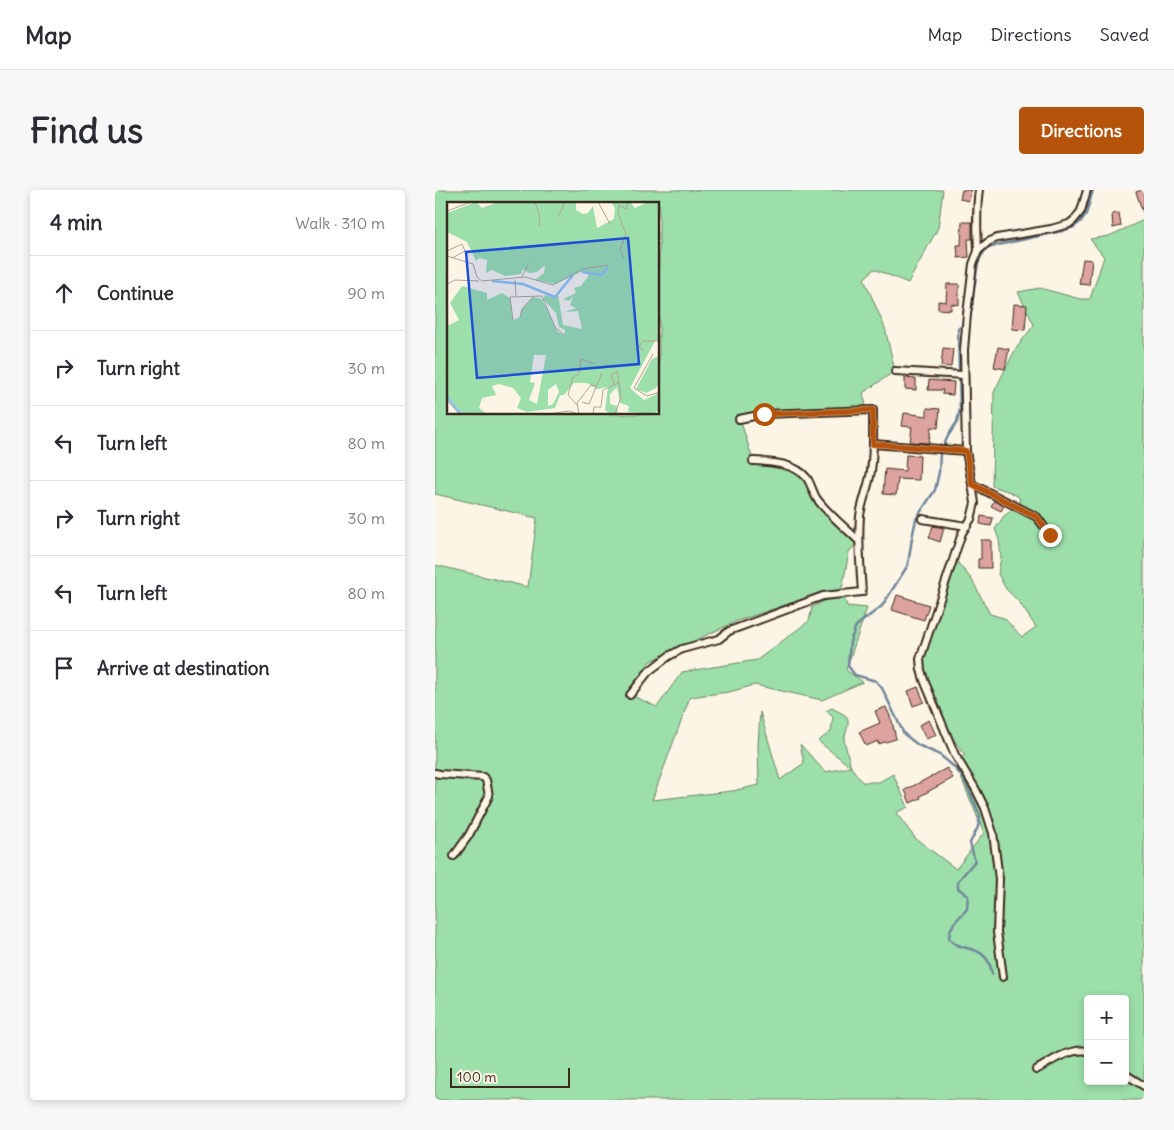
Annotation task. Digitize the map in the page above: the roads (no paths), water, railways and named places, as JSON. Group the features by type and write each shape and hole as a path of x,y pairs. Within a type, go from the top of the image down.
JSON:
{"street":[{"path":"979,190 978,251 973,264 964,350 966,451 975,504 971,520 962,534 920,660 921,670 955,755 985,808 993,833 999,879 997,932 1003,977"},
{"path":"978,251 988,242 997,238 1069,224 1081,210 1087,190"},
{"path":"895,371 965,375"},
{"path":"630,695 649,671 682,649 719,640 729,631 823,596 862,592 859,541 860,514 871,473 873,410 764,414 739,419"},
{"path":"873,444 966,451"},
{"path":"753,460 775,463 801,472 817,498 859,541"},
{"path":"972,484 1037,517 1050,535"},
{"path":"923,519 967,526"},
{"path":"435,773 483,776 487,780 489,796 469,835 454,856"},
{"path":"1036,1070 1069,1052 1084,1050"},
{"path":"1129,1077 1144,1086"}],"waterway":[{"path":"992,974 988,961 982,954 957,945 949,939 954,923 967,909 968,896 958,888 958,881 975,861 970,843 978,827 980,816 964,779 953,766 940,755 918,745 904,734 882,688 876,681 855,675 848,666 850,642 856,626 882,606 908,565 916,519 935,490 940,454 957,422 960,409 958,329 970,320 980,258 986,249 998,245 1074,227 1086,214 1093,190"}]}
